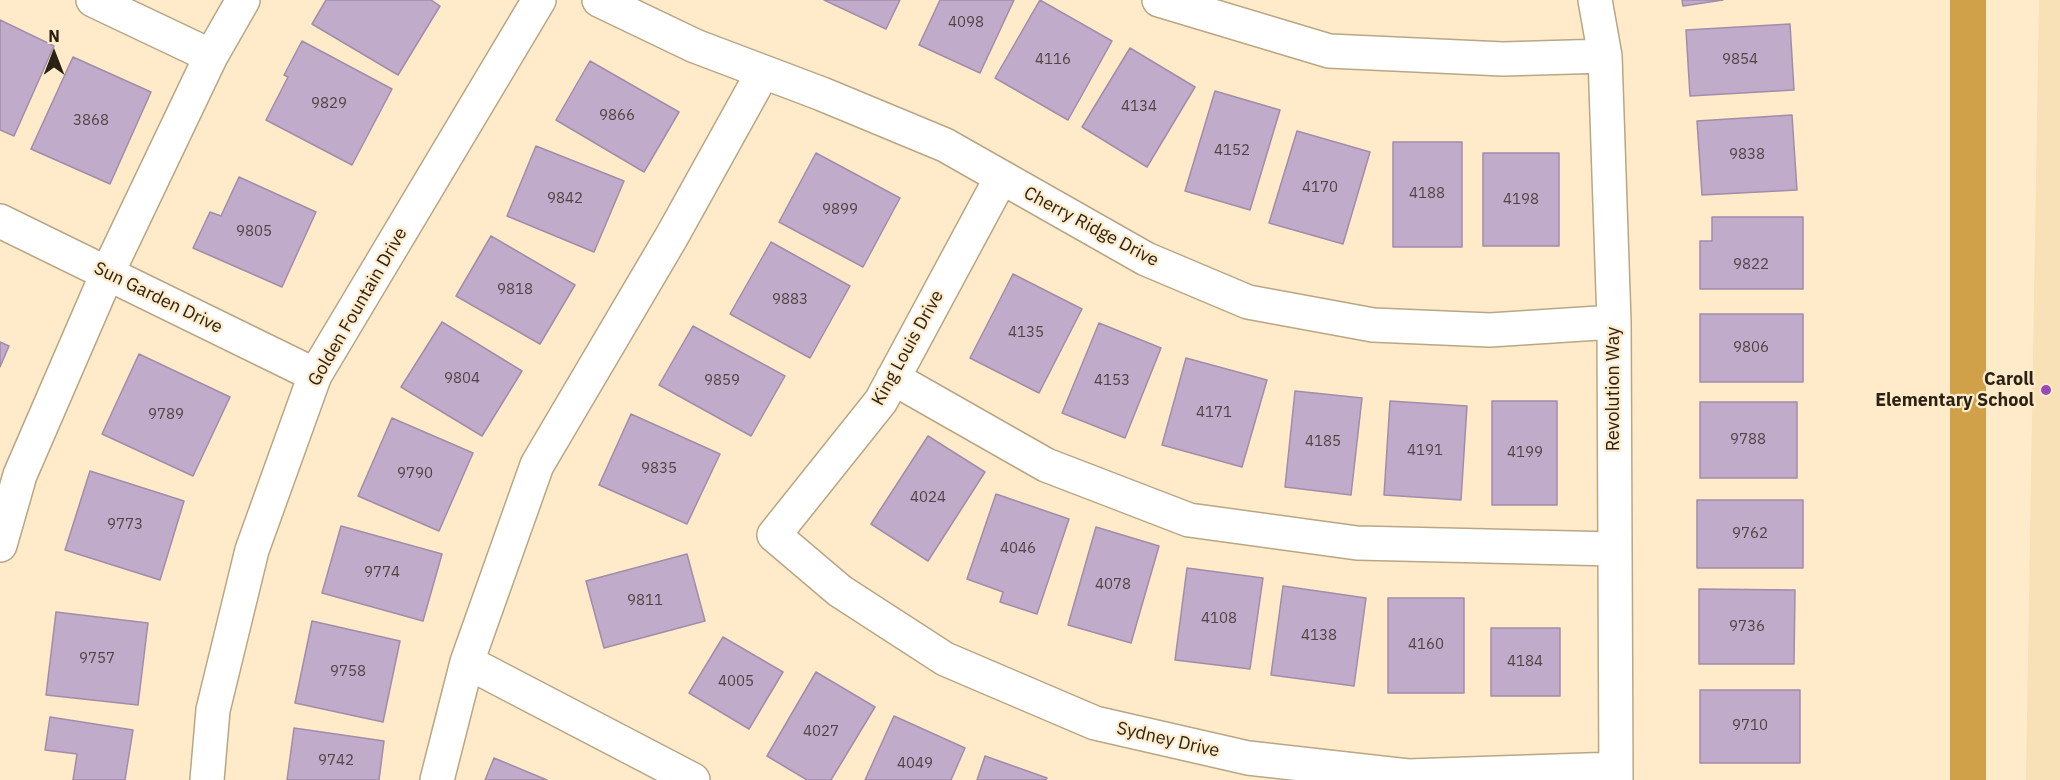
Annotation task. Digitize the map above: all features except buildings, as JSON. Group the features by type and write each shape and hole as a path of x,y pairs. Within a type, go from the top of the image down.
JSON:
{"street":[{"path":"93,0 211,56"},
{"path":"0,545 20,475 107,274 211,56 243,0"},
{"name":"Golden Fountain Drive","path":"207,780 213,710 252,550 315,375 539,0"},
{"name":"Cherry Ridge Drive","path":"599,0 695,46 945,145 1146,259 1248,302 1372,325 1490,330 1614,322"},
{"path":"1159,0 1329,51 1503,59 1605,56"},
{"name":"Revolution Way","path":"1595,0 1605,56 1614,322 1616,775"},
{"path":"437,780 467,662 537,465 672,236 763,72"},
{"name":"King Louis Drive","path":"774,535 881,401 1001,178"},
{"name":"Sun Garden Drive","path":"0,221 315,375"},
{"path":"893,378 1046,465 1189,520 1357,543 1615,549"},
{"name":"Sydney Drive","path":"774,535 840,591 945,659 1095,723 1248,758 1408,776 1616,775"},
{"path":"467,662 693,780"}],"shaded area":[{"name":"Caroll Elementary School","path":"2039,0 2060,0 2060,780 2026,780"}],"waterway":[{"path":"1968,0 1968,780"}],"place":[{"name":"Caroll Elementary School","path":"2046,390"}]}
